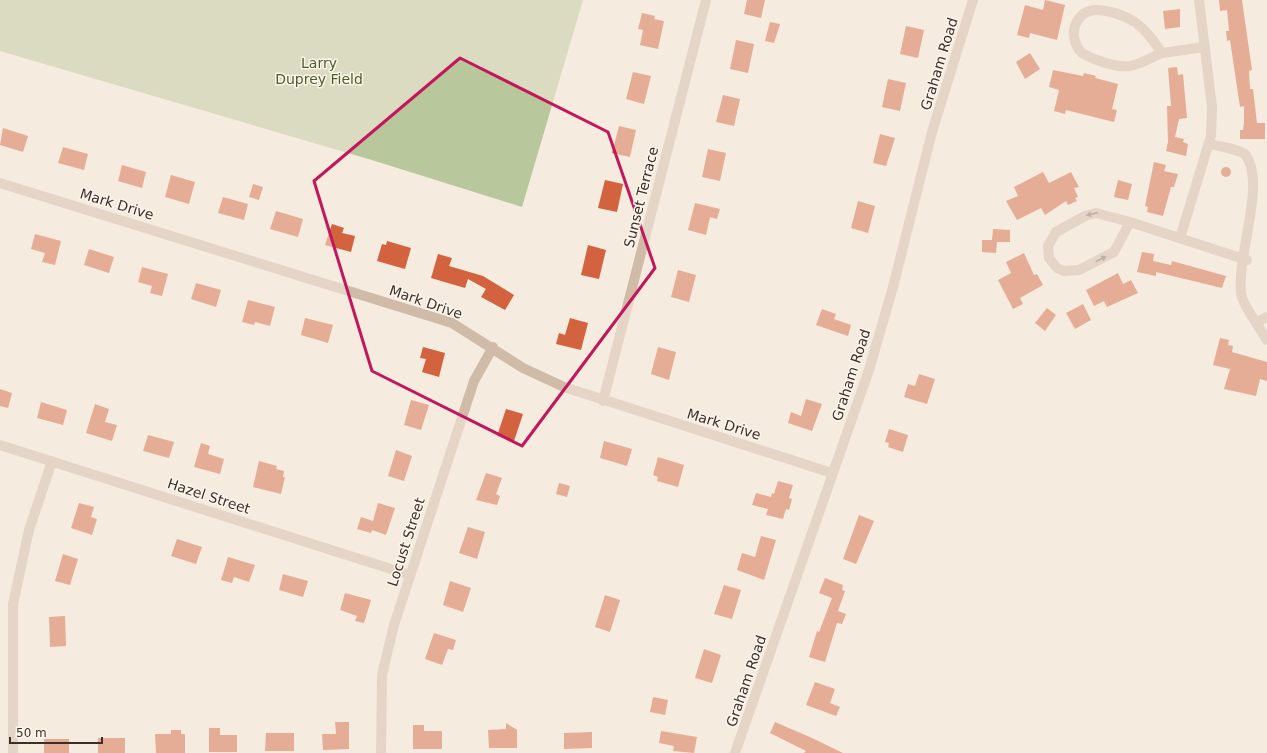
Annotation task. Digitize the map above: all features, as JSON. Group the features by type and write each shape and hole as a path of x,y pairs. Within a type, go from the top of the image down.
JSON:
{"street":[{"name":"Sunset Terrace","path":"603,401 706,0"},
{"name":"Graham Road","path":"735,753 869,370 893,287 932,132 973,0"},
{"path":"1180,238 1210,144 1212,108 1199,0"},
{"path":"1162,53 1142,28 1129,19 1104,11 1092,11 1081,16 1074,26 1073,38 1078,49 1082,53 1116,65 1135,65 1162,53 1205,48"},
{"path":"1210,144 1245,154 1257,164 1264,176"},
{"name":"Mark Drive","path":"0,183 452,323 493,347 524,368 564,387 603,401 832,473"},
{"path":"1130,222 1114,252 1080,270 1064,271 1057,268 1049,258 1048,246 1052,236 1056,232 1090,214 1101,213 1130,222 1180,238 1247,260"},
{"path":"1260,217 1241,282 1241,294 1256,323 1267,340"},
{"path":"1256,323 1267,317"},
{"name":"Locust Street","path":"381,753 382,675 394,625 474,381 493,347"},
{"name":"Hazel Street","path":"0,445 410,575"},
{"path":"13,753 13,604 29,530 52,461"}],"highlighted area":[{"path":"460,58 608,132 655,268 522,446 372,371 314,181"}],"green space":[{"name":"Larry Duprey Field","path":"0,0 583,0 522,207 375,161 0,51"}],"building":[{"path":"747,0 765,0 761,18 744,14"},
{"path":"1045,0 1065,5 1057,40 1030,33 1029,38 1017,35 1025,5 1043,10"},
{"path":"1219,0 1242,0 1252,70 1249,71 1250,89 1253,89 1257,123 1265,123 1265,139 1240,139 1240,130 1243,130 1244,123 1244,106 1240,107 1230,40 1227,41 1226,31 1229,31 1227,10 1220,11"},
{"path":"1180,9 1180,27 1165,29 1163,11"},
{"path":"642,13 655,16 654,19 664,21 658,49 640,45 643,30 638,29"},
{"path":"770,22 780,24 774,43 765,41"},
{"path":"906,26 924,30 918,58 900,54"},
{"path":"736,40 754,44 748,73 730,69"},
{"path":"1030,53 1040,69 1025,79 1016,62"},
{"path":"1177,67 1178,75 1183,74 1187,118 1179,119 1175,137 1184,139 1183,142 1188,144 1186,156 1166,151 1168,142 1167,106 1171,106 1168,68"},
{"path":"1053,70 1083,76 1084,73 1096,76 1095,78 1118,84 1112,109 1117,110 1114,122 1066,110 1065,114 1054,111 1059,90 1049,87"},
{"path":"633,72 651,76 644,104 626,99"},
{"path":"888,79 906,83 900,111 882,107"},
{"path":"723,95 740,99 734,126 716,122"},
{"path":"619,126 636,130 630,157 612,153"},
{"path":"3,128 28,136 23,152 0,145"},
{"path":"880,134 895,138 886,166 873,163"},
{"path":"63,147 88,154 84,170 58,163"},
{"path":"708,149 726,153 720,181 702,177"},
{"path":"1154,162 1166,165 1164,171 1178,174 1174,187 1171,187 1163,216 1147,212 1148,207 1145,206"},
{"path":"122,165 146,172 142,188 118,181"},
{"path":"1224,167 1228,167 1230,168 1230,176 1224,177 1221,174 1221,170"},
{"path":"1043,172 1049,183 1071,172 1079,187 1074,188 1078,197 1075,198 1077,201 1068,205 1066,201 1045,215 1041,208 1017,220 1006,201 1018,196 1014,187"},
{"path":"171,175 195,182 189,204 165,197"},
{"path":"605,180 623,184 617,212 598,208"},
{"path":"1118,180 1132,184 1128,200 1114,197"},
{"path":"253,184 263,187 259,200 249,197"},
{"path":"223,197 248,204 244,220 218,213"},
{"path":"858,201 875,206 868,233 851,228"},
{"path":"695,203 720,209 717,219 710,217 706,235 688,230"},
{"path":"276,211 303,219 298,237 270,229"},
{"path":"332,224 344,228 342,233 355,236 351,252 325,245"},
{"path":"993,229 1010,230 1010,242 997,242 996,253 982,252 982,240 992,240"},
{"path":"35,234 61,241 55,265 42,262 45,253 31,249"},
{"path":"387,241 411,248 405,269 377,261 382,244 386,245"},
{"path":"588,245 606,250 599,279 581,275"},
{"path":"89,249 114,257 109,273 84,265"},
{"path":"1142,252 1154,254 1153,261 1171,265 1172,261 1226,276 1222,288 1156,272 1156,276 1137,272"},
{"path":"1024,253 1034,275 1037,274 1043,285 1020,298 1023,304 1013,309 998,280 1011,273 1006,262"},
{"path":"438,254 452,258 449,266 483,276 514,295 505,310 481,297 486,289 468,279 465,288 431,278"},
{"path":"142,267 168,274 162,296 150,293 152,286 138,282"},
{"path":"678,270 696,275 689,302 671,297"},
{"path":"1118,273 1123,284 1131,280 1138,293 1107,307 1104,301 1094,306 1086,290"},
{"path":"196,283 221,290 216,307 191,299"},
{"path":"248,300 275,307 270,326 255,322 254,325 242,322"},
{"path":"1083,304 1091,320 1075,329 1066,313"},
{"path":"1047,308 1056,315 1045,331 1035,323"},
{"path":"822,309 836,314 834,319 851,325 848,336 816,325"},
{"path":"305,318 333,325 328,343 301,335"},
{"path":"570,318 588,323 581,350 556,344 559,333 565,335"},
{"path":"1220,338 1229,340 1228,345 1233,346 1232,352 1267,362 1267,381 1260,379 1256,396 1224,389 1230,369 1213,365"},
{"path":"423,347 445,353 439,377 422,372 426,359 420,358"},
{"path":"658,347 676,352 669,380 651,374"},
{"path":"919,374 935,379 927,404 904,397 908,384 915,386"},
{"path":"0,389 12,393 8,408 0,406"},
{"path":"806,399 822,404 812,431 788,423 791,412 801,416"},
{"path":"411,400 429,405 421,430 404,425"},
{"path":"41,402 67,410 63,425 37,418"},
{"path":"95,404 109,409 105,422 117,425 112,441 86,433"},
{"path":"506,409 523,414 514,441 497,436"},
{"path":"889,429 908,435 903,452 888,447 889,443 885,442"},
{"path":"148,435 174,442 169,458 143,451"},
{"path":"604,441 632,449 627,466 600,458"},
{"path":"201,443 210,446 208,454 224,459 220,474 194,467"},
{"path":"396,450 412,456 404,481 388,476"},
{"path":"658,457 684,465 678,487 657,481 658,477 653,475"},
{"path":"259,461 277,466 276,469 284,471 283,477 285,477 281,494 253,487"},
{"path":"486,473 502,478 496,494 500,496 497,505 476,500"},
{"path":"778,481 793,485 789,498 792,499 789,510 786,509 783,519 766,515 768,509 752,505 756,493 771,497 772,493 774,494"},
{"path":"559,483 570,486 567,497 556,494"},
{"path":"79,503 94,507 91,517 97,519 92,535 71,528"},
{"path":"378,503 395,508 386,535 372,530 371,533 357,529 361,517 373,521"},
{"path":"859,515 874,521 856,564 843,559"},
{"path":"468,527 485,532 477,559 459,553"},
{"path":"761,536 776,540 764,580 737,570 742,553 755,557"},
{"path":"177,539 202,547 196,564 171,556"},
{"path":"63,554 78,559 70,585 55,581"},
{"path":"228,557 255,565 249,582 234,577 232,583 221,580"},
{"path":"283,574 308,581 303,597 279,590"},
{"path":"825,578 843,585 842,590 845,591 838,611 846,614 842,624 837,623 825,662 809,657 817,631 819,632 832,598 819,593"},
{"path":"450,581 471,588 463,612 443,605"},
{"path":"724,585 741,590 732,619 714,614"},
{"path":"345,593 371,600 364,623 355,621 357,616 340,610"},
{"path":"605,595 620,600 610,632 595,627"},
{"path":"65,616 66,646 50,647 49,617"},
{"path":"434,633 456,640 453,650 448,649 442,665 425,659"},
{"path":"704,649 721,655 712,683 695,678"},
{"path":"815,682 835,689 830,703 840,707 836,716 806,705"},
{"path":"653,697 668,700 665,715 650,712"},
{"path":"335,722 349,722 349,749 323,750 322,734 336,734"},
{"path":"775,722 843,753 804,753 806,751 770,733"},
{"path":"506,723 517,730 517,748 489,748 488,730 506,729"},
{"path":"413,725 424,725 424,731 442,731 442,749 413,749"},
{"path":"209,728 220,728 220,735 237,735 237,752 209,752"},
{"path":"171,730 181,730 181,734 185,734 185,753 156,753 155,734 171,734"},
{"path":"661,731 697,737 694,753 673,751 674,746 659,743"},
{"path":"592,732 592,748 564,749 564,733"},
{"path":"266,733 294,733 294,751 265,751"},
{"path":"98,738 125,738 125,753 98,753"},
{"path":"44,739 69,739 69,753 44,753"}]}
